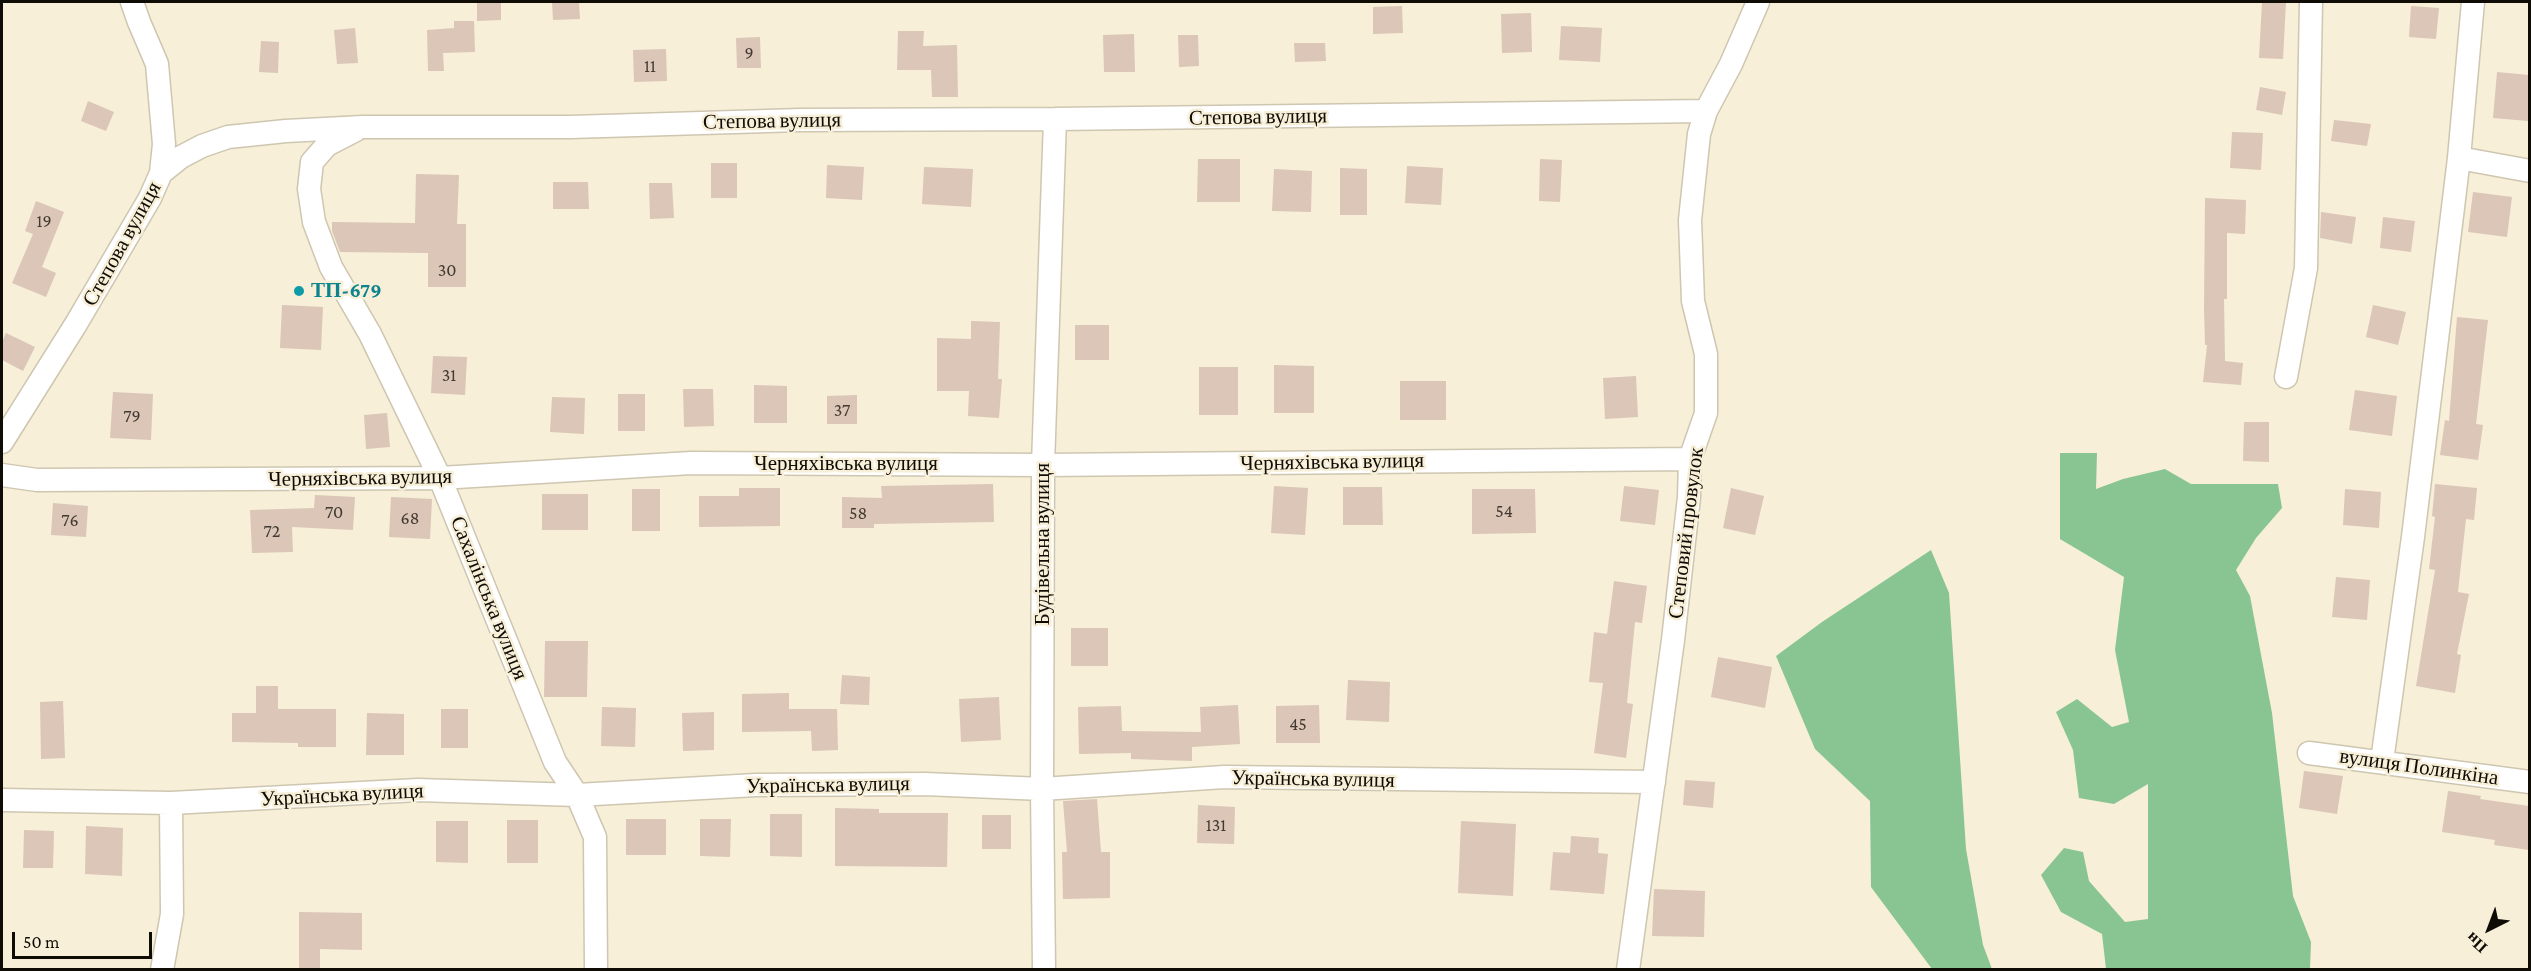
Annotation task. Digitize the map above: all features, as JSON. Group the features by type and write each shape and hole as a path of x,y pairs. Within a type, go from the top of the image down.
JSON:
{"street":[{"path":"132,2 157,64 164,144 161,173"},
{"name":"Степовий провулок","path":"1628,969 1673,640 1689,496 1690,459 1706,413 1706,354 1693,301 1690,220 1699,134 1706,111 1731,64 1758,2"},
{"path":"2286,377 2306,268 2311,2"},
{"path":"2382,761 2413,537 2459,158 2473,2"},
{"name":"Степова вулиця","path":"2,442 76,324 150,198 161,173 181,157 202,146 228,137 363,127 571,127 800,120 1706,111"},
{"name":"Будівельна вулиця","path":"1044,969 1043,465 1055,119"},
{"name":"Сахалінська вулиця","path":"363,127 327,145 312,162 309,189 314,222 331,267 370,334 440,478 555,762 576,795 595,837 596,969"},
{"path":"2459,158 2529,171"},
{"name":"Черняхівська вулиця","path":"2,475 37,480 440,478 691,463 1043,465 1690,459"},
{"name":"вулиця Полинкіна","path":"2309,753 2529,782"},
{"name":"Українська вулиця","path":"2,800 171,803 418,790 576,795 767,784 925,784 1042,789 1224,777 1654,782"},
{"path":"162,969 172,914 171,803"}],"green space":[{"path":"2060,453 2097,453 2096,489 2123,479 2165,469 2191,484 2278,484 2282,508 2256,538 2236,570 2250,596 2272,713 2293,896 2311,942 2310,969 2106,969 2102,934 2061,912 2041,875 2064,848 2083,852 2089,881 2125,922 2148,919 2148,784 2114,804 2079,798 2073,750 2056,712 2077,699 2112,727 2129,722 2115,650 2124,577 2060,539"},
{"path":"1931,550 1949,593 1966,849 1983,945 1992,969 1932,969 1871,887 1870,801 1815,749 1776,656 1822,622"}],"building":[{"path":"477,2 501,2 501,20 477,21"},
{"path":"552,2 579,2 580,19 553,20"},
{"path":"2262,2 2286,2 2283,59 2259,58"},
{"path":"1402,6 1403,33 1373,34 1373,7"},
{"path":"2411,6 2439,8 2436,39 2409,37"},
{"path":"1531,13 1532,52 1502,53 1501,14"},
{"path":"454,21 474,21 475,52 443,53 444,71 428,71 427,30 454,28"},
{"path":"1561,26 1602,28 1600,62 1559,60"},
{"path":"355,28 358,63 337,64 334,30"},
{"path":"898,31 924,31 923,46 957,45 958,97 932,97 931,70 897,70"},
{"path":"1134,34 1135,72 1104,72 1103,35"},
{"path":"1178,35 1198,35 1199,66 1179,67"},
{"path":"760,37 761,68 737,68 736,38"},
{"path":"261,41 279,42 278,73 259,72"},
{"path":"1294,43 1325,43 1326,61 1295,62"},
{"path":"666,49 667,81 634,82 633,50"},
{"path":"2497,72 2529,75 2528,121 2493,118"},
{"path":"2260,87 2286,92 2282,115 2256,110"},
{"path":"88,101 114,112 106,131 81,121"},
{"path":"2334,120 2371,124 2367,146 2331,141"},
{"path":"2232,132 2263,133 2261,170 2230,168"},
{"path":"1198,159 1240,159 1240,202 1197,202"},
{"path":"1540,159 1562,160 1560,202 1539,201"},
{"path":"711,163 737,163 737,198 711,198"},
{"path":"827,165 864,167 862,200 826,198"},
{"path":"1407,166 1443,168 1441,205 1405,203"},
{"path":"924,167 973,169 971,207 922,204"},
{"path":"1340,168 1367,169 1367,215 1340,215"},
{"path":"1274,169 1312,171 1311,212 1272,211"},
{"path":"416,174 459,175 457,224 466,224 466,287 428,287 428,253 340,252 332,231 332,222 415,223"},
{"path":"553,182 588,182 589,209 553,209"},
{"path":"649,183 672,183 674,218 650,219"},
{"path":"2473,192 2512,197 2507,237 2468,232"},
{"path":"2205,198 2246,200 2245,234 2227,233 2227,299 2224,299 2225,361 2243,363 2241,385 2203,382 2207,345 2205,345 2204,308"},
{"path":"36,201 64,212 42,267 56,273 46,297 12,283 33,234 25,231"},
{"path":"2321,212 2356,217 2352,244 2320,238"},
{"path":"2383,217 2415,221 2411,252 2380,248"},
{"path":"282,305 323,307 321,350 280,348"},
{"path":"2373,305 2406,312 2398,345 2366,337"},
{"path":"2457,317 2488,320 2476,424 2483,425 2478,460 2440,455 2445,420 2449,421"},
{"path":"971,321 1000,322 998,379 1002,379 999,418 968,416 969,391 937,391 937,338 971,339"},
{"path":"1075,325 1109,325 1109,360 1075,360"},
{"path":"6,333 35,347 23,371 2,360 2,342"},
{"path":"433,356 467,357 465,395 431,393"},
{"path":"1274,365 1314,366 1314,413 1274,413"},
{"path":"1199,367 1238,367 1238,415 1199,415"},
{"path":"1636,376 1638,417 1605,419 1603,378"},
{"path":"1400,381 1446,381 1446,420 1400,420"},
{"path":"754,385 787,386 787,423 754,423"},
{"path":"683,389 713,389 714,426 684,427"},
{"path":"2355,390 2397,396 2392,436 2349,430"},
{"path":"113,392 153,394 151,440 110,438"},
{"path":"618,394 645,394 645,431 618,431"},
{"path":"857,395 857,424 827,424 827,396"},
{"path":"552,397 585,398 584,434 550,432"},
{"path":"387,413 390,447 366,449 364,415"},
{"path":"2244,422 2269,422 2269,462 2243,461"},
{"path":"993,484 994,522 874,524 874,528 842,528 842,497 882,498 881,486"},
{"path":"2435,484 2477,488 2474,520 2466,519 2458,592 2469,594 2457,654 2461,655 2455,693 2416,686 2435,570 2429,569 2435,517 2432,516"},
{"path":"1274,486 1308,488 1305,535 1271,533"},
{"path":"1624,486 1659,490 1655,525 1620,521"},
{"path":"1343,487 1382,487 1383,525 1343,525"},
{"path":"739,488 780,488 780,526 699,527 699,496 739,496"},
{"path":"1731,488 1764,496 1755,535 1723,528"},
{"path":"632,489 660,489 660,531 632,531"},
{"path":"1472,489 1535,489 1536,533 1472,534"},
{"path":"2345,489 2381,492 2379,528 2343,525"},
{"path":"542,494 588,494 588,530 542,530"},
{"path":"315,495 355,497 353,530 292,527 293,552 252,553 250,510 314,508"},
{"path":"391,497 432,499 430,539 389,537"},
{"path":"53,503 88,506 86,537 51,535"},
{"path":"2336,577 2370,580 2367,620 2332,617"},
{"path":"1614,581 1647,586 1642,623 1635,622 1627,703 1633,704 1626,758 1594,753 1603,683 1589,682 1594,632 1607,634"},
{"path":"1071,628 1108,628 1108,666 1071,666"},
{"path":"545,641 588,641 587,697 544,697"},
{"path":"1718,657 1772,667 1765,708 1711,697"},
{"path":"842,675 870,677 869,705 840,704"},
{"path":"1348,680 1390,682 1389,722 1346,720"},
{"path":"256,686 278,686 278,709 336,709 336,747 298,747 298,743 232,742 232,713 256,713"},
{"path":"789,693 789,709 837,709 838,750 812,751 811,731 742,732 742,694"},
{"path":"999,697 1001,740 961,742 959,699"},
{"path":"63,701 65,758 41,759 40,702"},
{"path":"1238,705 1240,744 1192,747 1192,761 1131,759 1131,753 1079,754 1078,707 1121,706 1122,731 1201,732 1200,707"},
{"path":"1319,705 1320,743 1276,743 1276,706"},
{"path":"602,707 636,708 635,747 601,746"},
{"path":"441,709 468,709 468,748 441,748"},
{"path":"714,712 714,750 683,751 682,713"},
{"path":"367,713 404,714 404,755 366,755"},
{"path":"2304,771 2343,776 2337,814 2299,808"},
{"path":"1685,780 1715,782 1713,808 1683,805"},
{"path":"2448,791 2481,796 2480,799 2529,806 2529,850 2494,845 2495,840 2442,832"},
{"path":"1097,799 1101,852 1110,852 1110,898 1063,899 1062,852 1067,852 1063,801"},
{"path":"1198,805 1235,807 1234,844 1197,843"},
{"path":"835,808 879,809 879,813 948,813 947,867 835,866"},
{"path":"770,814 802,814 802,857 770,856"},
{"path":"982,815 1011,815 1011,849 982,849"},
{"path":"626,819 666,819 666,855 626,855"},
{"path":"700,819 731,819 730,857 700,856"},
{"path":"507,820 538,820 538,863 507,863"},
{"path":"436,821 468,821 468,863 436,862"},
{"path":"1461,821 1516,824 1513,896 1458,893"},
{"path":"86,826 123,828 122,876 85,874"},
{"path":"24,830 54,831 53,868 23,868"},
{"path":"1571,836 1599,838 1598,853 1608,854 1604,894 1550,890 1553,852 1570,853"},
{"path":"1654,889 1705,891 1704,937 1652,936"},
{"path":"299,912 362,913 362,950 320,949 320,969 299,969"}],"place":[{"name":"ТП-679","path":"299,291"}]}
